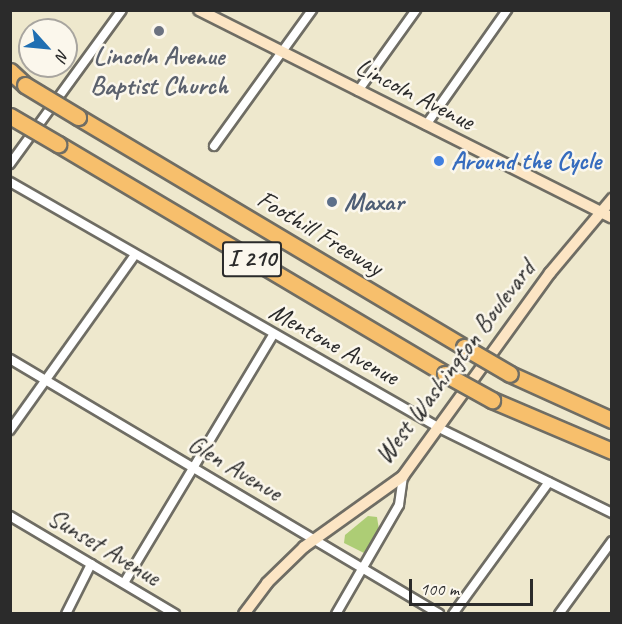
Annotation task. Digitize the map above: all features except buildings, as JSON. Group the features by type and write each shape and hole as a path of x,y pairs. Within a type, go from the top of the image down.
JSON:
{"highway":[{"path":"10,71 25,85"},
{"name":"Foothill Freeway","path":"10,76 464,348 510,374 612,420"},
{"name":"I 210","path":"10,116 445,374 492,400 612,451"}],"main road":[{"name":"Lincoln Avenue","path":"199,10 612,218"},
{"name":"West Washington Boulevard","path":"244,614 267,583 315,539 403,476 545,279 612,199"}],"street":[{"path":"10,164 122,10"},
{"path":"214,146 312,10"},
{"path":"358,91 416,10"},
{"path":"426,124 507,10"},
{"name":"Mentone Avenue","path":"10,182 273,335 439,428 612,513"},
{"path":"10,430 135,255"},
{"path":"124,583 273,335"},
{"name":"Glen Avenue","path":"10,359 439,614"},
{"path":"336,614 399,505 403,476"},
{"path":"453,614 549,482"},
{"name":"Sunset Avenue","path":"10,516 175,614"},
{"path":"559,614 612,541"},
{"path":"66,614 91,564"}],"green space":[{"path":"368,516 377,517 379,530 364,553 344,543 345,535"}],"place":[{"name":"Lincoln Avenue Baptist Church","path":"159,31"},
{"name":"Around the Cycle","path":"439,161"},
{"name":"Maxar","path":"332,202"}]}
